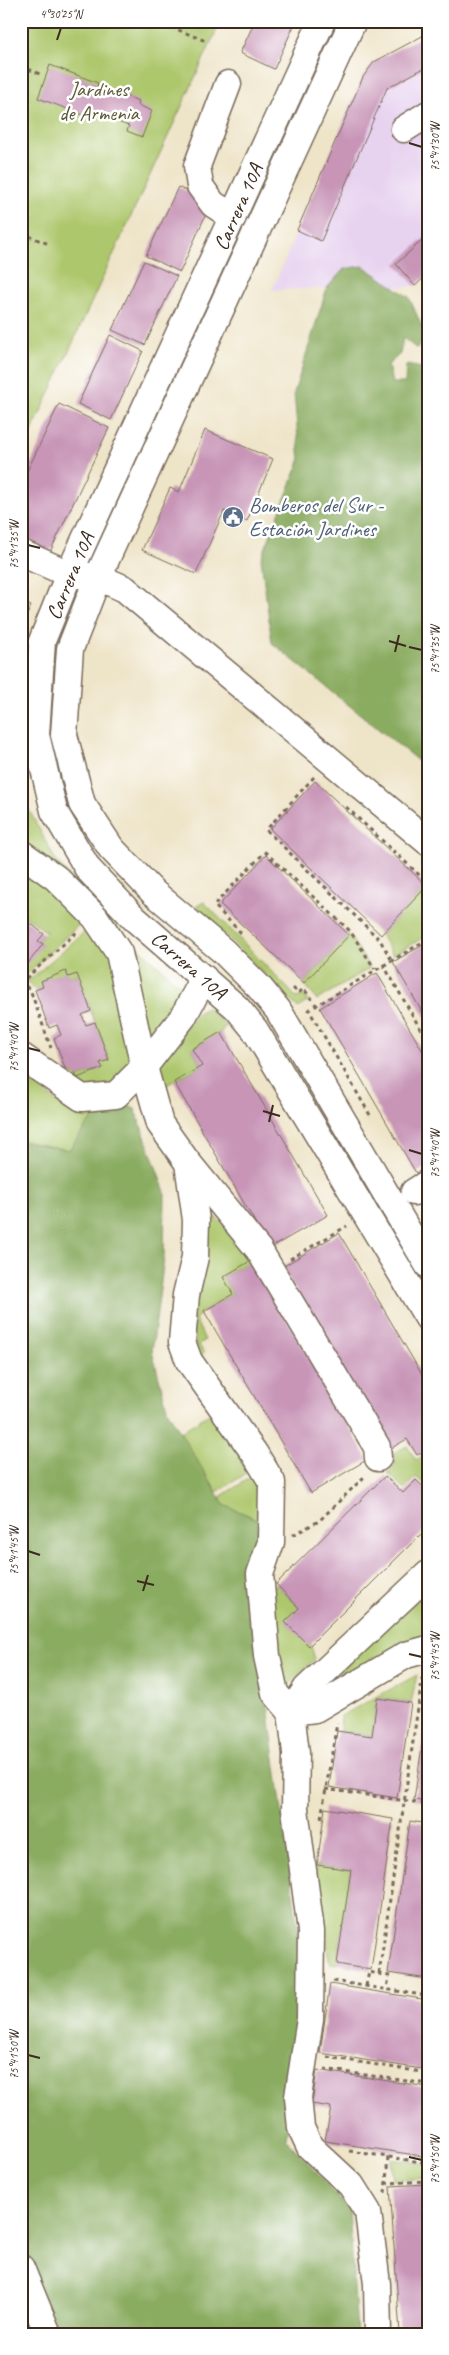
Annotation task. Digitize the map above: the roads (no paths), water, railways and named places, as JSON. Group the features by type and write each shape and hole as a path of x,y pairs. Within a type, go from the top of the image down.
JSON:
{"street":[{"name":"Carrera 10A","path":"322,21 234,217 69,574 42,642 36,735 54,811 88,869 134,918 237,1008 255,1030 428,1318"},
{"path":"353,21 98,576 70,648 64,734 82,804 111,848 153,892 222,951 259,987 278,1010 428,1265"},
{"path":"228,84 197,166 200,186 213,204 234,217"},
{"path":"404,129 428,114"},
{"path":"21,553 69,574 98,576 125,589 428,842"},
{"path":"21,853 56,878 95,917 119,953 144,1068 160,1124 188,1163 265,1260 377,1447 378,1458"},
{"path":"21,1056 82,1098 116,1095 144,1068 183,1017 204,978"},
{"path":"188,1163 196,1220 195,1257 186,1295 182,1342 189,1361 255,1454 272,1482 271,1542 260,1574 267,1656 275,1693 291,1712 296,1753 295,1809 311,1931 310,2019 298,2097 301,2128 310,2147 350,2185 368,2212 377,2284 378,2334"},
{"path":"291,1712 306,1689 428,1574"},
{"path":"291,1712 315,1709 406,1655 425,1660"},
{"path":"21,2268 48,2334"}],"place":[{"name":"Bomberos del Sur - Estación Jardines","path":"233,517"}],"park label":[{"name":"Jardines de Armenia","path":"99,101"}]}
